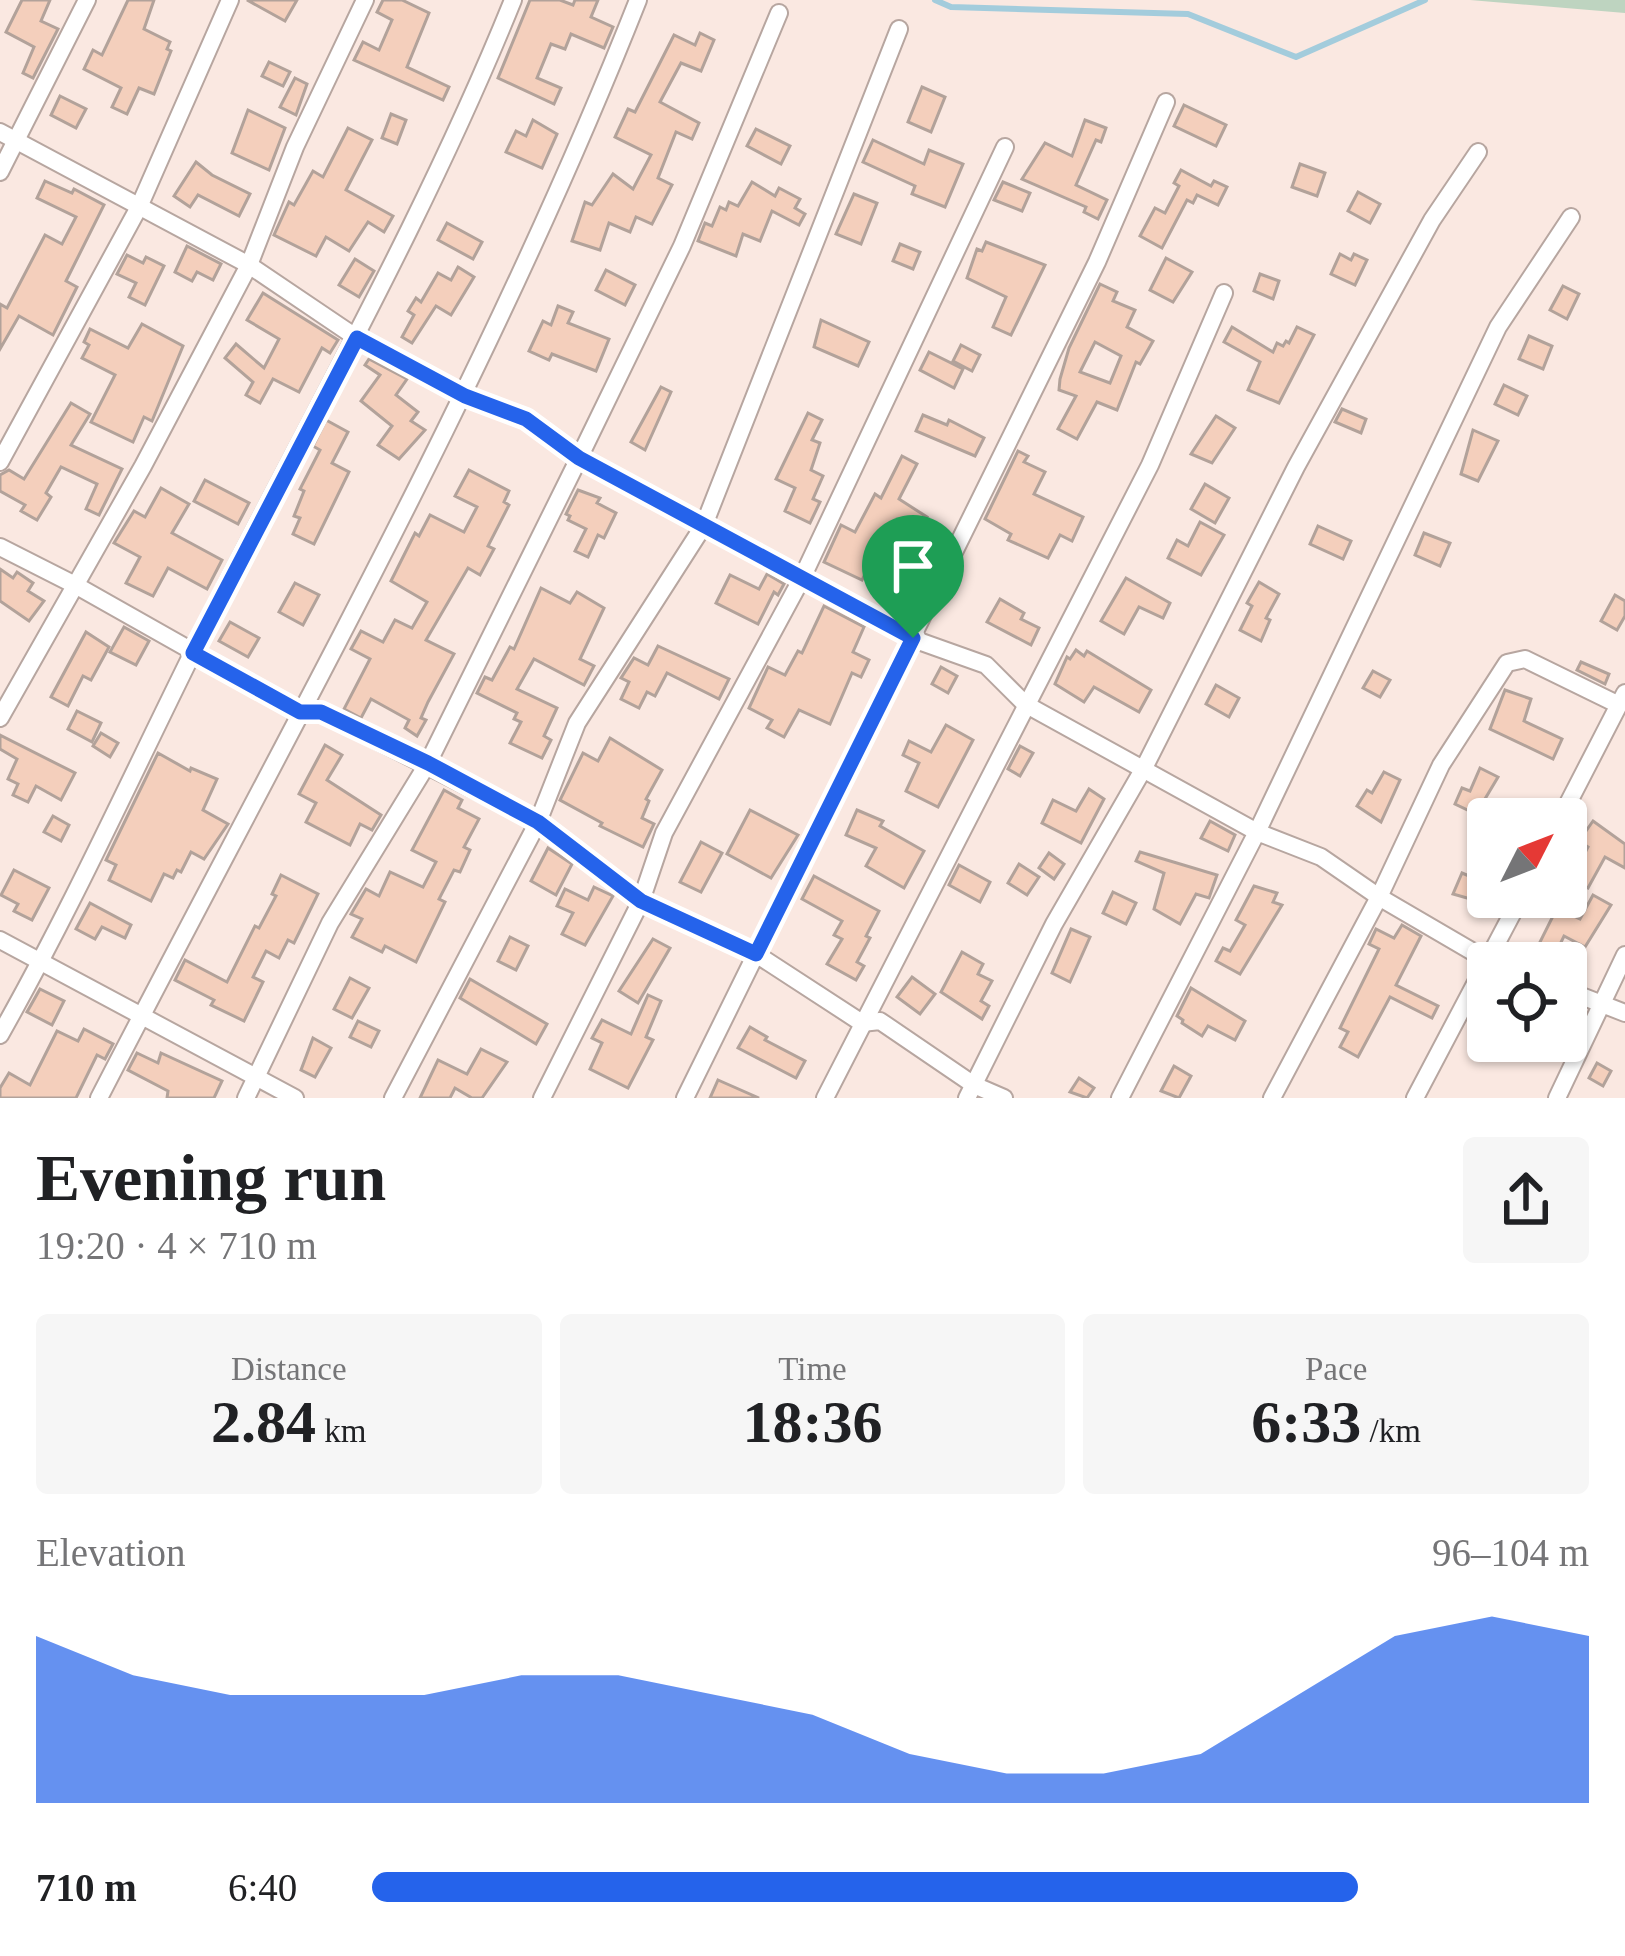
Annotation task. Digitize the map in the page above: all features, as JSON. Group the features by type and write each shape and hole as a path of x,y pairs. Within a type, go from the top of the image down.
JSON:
{"street":[{"path":"0,172 9,136 87,0"},
{"path":"0,462 140,207 230,0"},
{"path":"0,718 77,586 249,265 295,148 364,0"},
{"path":"0,1035 357,338 513,0"},
{"path":"99,1098 465,396 601,95 638,0"},
{"path":"246,1098 330,923 428,763 579,458 682,246 779,13"},
{"path":"393,1098 538,822 577,722 704,525 899,29"},
{"path":"685,1098 1097,262 1166,102"},
{"path":"9,136 249,265 357,338 465,396 526,419 579,458 913,638 986,665 1025,704 1257,832 1322,857 1379,898 1467,949"},
{"path":"542,1098 641,901 664,832 802,578 1004,147"},
{"path":"971,1092 1054,924 1144,768 1296,466 1432,220 1478,152"},
{"path":"1120,1098 1257,832 1498,327 1571,217"},
{"path":"825,1098 1150,465 1224,293"},
{"path":"0,547 300,712 321,712 538,822 641,901 756,954 862,1023 880,1021 971,1092 1004,1098"},
{"path":"1272,1098 1379,898 1441,764 1507,662 1525,659 1621,698 1571,798"},
{"path":"0,940 295,1098"},
{"path":"1557,1098 1625,955"},
{"path":"1587,998 1625,1013"},
{"path":"1415,1098 1467,1004"}],"green space":[{"path":"1470,0 1625,0 1625,13"}],"building":[{"path":"22,0 50,0 41,21 58,29 33,78 23,73 34,47 6,32"},
{"path":"128,0 154,0 144,29 170,42 167,49 171,51 154,94 139,88 127,114 112,107 121,88 84,69 93,50 102,55"},
{"path":"247,0 297,0 285,21"},
{"path":"383,0 402,0 429,13 407,67 449,87 443,100 354,60 363,42 379,50 392,20 377,12"},
{"path":"530,0 573,5 575,0 598,0 591,17 613,27 604,48 571,34 565,49 551,44 537,78 561,88 554,104 498,78"},
{"path":"700,33 714,40 701,71 681,63 660,102 699,123 692,139 676,132 658,178 672,185 652,224 636,217 630,232 609,223 600,250 572,241 585,202 592,205 613,174 633,189 651,155 615,137 628,109 635,112 674,35 695,45"},
{"path":"269,62 290,72 283,86 262,76"},
{"path":"295,78 307,84 296,115 280,107"},
{"path":"922,87 945,97 931,132 908,122"},
{"path":"60,96 86,109 76,128 51,115"},
{"path":"1184,105 1226,125 1216,146 1174,126"},
{"path":"248,110 285,128 269,170 232,153"},
{"path":"391,114 406,120 397,144 382,138"},
{"path":"533,120 557,134 542,168 506,152 516,131 526,136"},
{"path":"1085,120 1106,128 1076,185 1107,200 1098,219 1084,212 1086,207 1022,179 1045,143 1072,156"},
{"path":"348,128 372,140 346,190 393,216 384,232 368,222 349,251 326,237 316,256 274,235 289,202 294,205 313,171 323,177"},
{"path":"756,129 790,146 781,164 747,146"},
{"path":"873,140 924,164 929,150 963,164 945,207 912,194 915,186 863,162"},
{"path":"196,162 250,194 239,216 198,195 190,207 174,196"},
{"path":"1300,164 1325,173 1317,196 1292,187"},
{"path":"1181,170 1211,186 1214,181 1227,187 1218,205 1197,195 1193,203 1187,200 1162,248 1140,236 1155,208 1165,213 1179,186 1174,183"},
{"path":"45,181 104,205 66,281 77,287 53,335 19,316 0,349 0,304 7,308 45,235 62,244 76,217 37,198"},
{"path":"752,182 775,196 779,188 800,199 795,208 805,214 799,225 772,211 760,241 743,234 736,256 698,241 705,223 712,226 720,207 726,210 729,202 738,206"},
{"path":"1003,182 1030,193 1022,211 994,200"},
{"path":"1358,192 1380,204 1370,223 1348,211"},
{"path":"854,194 877,203 861,244 836,234"},
{"path":"447,223 482,242 473,259 438,240"},
{"path":"986,242 1045,265 1011,335 993,327 1006,297 967,278 977,249 982,251"},
{"path":"900,244 920,252 913,269 893,261"},
{"path":"187,246 221,264 213,280 197,272 192,281 175,272"},
{"path":"1340,254 1367,260 1355,285 1331,274"},
{"path":"127,255 164,266 145,305 129,297 136,283 117,274"},
{"path":"1166,258 1192,272 1173,302 1150,290"},
{"path":"355,259 374,271 359,297 339,285"},
{"path":"458,267 474,277 451,315 436,306 412,343 402,337 414,315 408,311 416,298 421,302 438,273 451,280"},
{"path":"606,270 635,285 625,305 596,290"},
{"path":"1260,274 1279,281 1273,299 1254,291"},
{"path":"1100,284 1117,292 1113,301 1135,310 1127,327 1153,341 1140,364 1136,362 1117,410 1097,402 1077,439 1058,429 1076,396 1059,390 1069,348","holes":["1095,342 1121,356 1110,383 1080,372"]},
{"path":"1563,286 1579,294 1567,319 1550,310"},
{"path":"263,293 338,340 330,353 322,348 299,392 273,379 260,403 246,395 253,382 225,358 236,344 264,368 279,339 247,320"},
{"path":"558,306 573,312 568,323 609,339 596,371 552,354 549,360 529,351 543,321 551,325"},
{"path":"821,320 869,342 858,366 814,347"},
{"path":"142,324 183,346 152,421 144,417 133,442 91,422 115,375 82,358 90,329 128,348"},
{"path":"1232,327 1273,352 1277,343 1289,343 1297,327 1314,335 1279,403 1248,390 1260,362 1224,342"},
{"path":"1529,336 1552,346 1543,369 1519,359"},
{"path":"961,345 980,355 972,371 953,361"},
{"path":"929,352 963,369 954,388 920,370"},
{"path":"369,359 407,379 396,395 418,412 411,421 425,430 399,459 378,445 392,426 361,401 380,375 365,365"},
{"path":"1504,385 1527,396 1518,415 1495,404"},
{"path":"661,387 671,392 645,450 631,442"},
{"path":"71,403 90,414 71,445 122,469 99,515 86,509 97,484 61,467 37,520 21,511 25,505 0,491 0,475 9,470 24,479"},
{"path":"1342,409 1366,419 1361,433 1335,422"},
{"path":"808,413 822,420 812,440 820,443 811,470 823,476 813,499 820,502 810,523 785,511 795,488 776,479"},
{"path":"923,415 947,425 949,420 984,438 975,456 916,431"},
{"path":"1216,416 1235,428 1212,463 1191,454"},
{"path":"326,420 348,432 332,463 349,472 314,544 293,534 300,518 294,516 304,491 300,489 320,450 313,446"},
{"path":"1473,430 1498,441 1478,481 1461,474"},
{"path":"1018,451 1028,456 1024,462 1045,472 1034,494 1083,517 1072,541 1060,535 1048,558 1008,540 1011,534 985,519"},
{"path":"902,456 917,464 899,499 927,517 899,561 877,552 862,580 824,562 841,525 855,532 875,494 881,498"},
{"path":"469,470 509,491 504,502 509,505 488,546 494,549 480,575 468,568 426,640 454,654 428,702 421,718 426,720 417,736 405,728 409,720 371,699 361,718 344,709 370,659 351,649 361,631 383,642 395,620 412,628 427,602 391,581 415,533 419,536 430,515 464,532 477,507 455,496"},
{"path":"205,480 249,503 238,524 194,501"},
{"path":"1205,484 1229,498 1215,523 1191,509"},
{"path":"161,488 189,504 172,533 222,560 207,589 168,568 153,596 126,583 140,557 114,543 134,511 145,517"},
{"path":"578,490 600,498 597,503 616,513 588,557 575,551 586,529 566,514"},
{"path":"1200,522 1224,535 1201,575 1168,558 1177,540 1188,546"},
{"path":"1318,526 1351,541 1343,559 1310,544"},
{"path":"1424,533 1450,543 1440,566 1415,555"},
{"path":"912,556 931,566 908,610 889,600"},
{"path":"0,569 13,578 17,572 33,583 28,591 44,601 29,621 0,601"},
{"path":"767,574 784,584 778,595 774,592 758,624 716,603 730,575 759,589"},
{"path":"1126,578 1170,603 1163,618 1139,607 1124,634 1101,621"},
{"path":"1259,582 1279,594 1261,641 1240,630"},
{"path":"295,583 319,595 303,625 279,612"},
{"path":"541,588 570,603 577,592 604,608 580,659 594,666 584,685 534,659 517,689 557,708 544,736 551,740 542,758 510,743 521,722 514,719 517,713 477,693 485,677 492,680 510,647 514,649"},
{"path":"1615,595 1625,601 1625,616 1617,630 1601,621"},
{"path":"1000,599 1039,628 1031,645 987,622"},
{"path":"824,606 864,627 853,652 869,660 861,677 852,673 830,724 799,710 784,737 767,728 772,720 749,708 768,667 785,675 798,651 802,653"},
{"path":"230,622 259,638 248,657 219,641"},
{"path":"124,627 149,641 136,665 110,652"},
{"path":"86,632 109,647 91,680 83,676 68,706 51,697"},
{"path":"658,646 729,679 719,699 667,673 655,696 647,692 639,708 621,699 629,682 621,678 634,658 648,665"},
{"path":"1076,650 1084,656 1087,651 1151,690 1139,712 1094,687 1084,702 1055,684 1067,657"},
{"path":"1581,662 1609,674 1605,684 1577,670"},
{"path":"941,667 957,676 948,693 932,684"},
{"path":"1373,671 1390,680 1380,697 1363,688"},
{"path":"1216,685 1239,698 1229,717 1206,704"},
{"path":"1505,690 1531,699 1524,721 1562,739 1553,759 1490,729"},
{"path":"77,711 101,723 92,742 68,729"},
{"path":"946,725 973,740 938,807 906,791 919,763 903,755 909,741 931,752"},
{"path":"101,733 118,743 110,757 93,746"},
{"path":"0,735 75,773 61,800 36,786 28,802 13,795 18,784 8,779 17,759 0,749"},
{"path":"610,738 662,770 646,799 642,818 654,824 643,847 560,800 583,753 598,761"},
{"path":"325,745 342,755 327,780 381,815 372,830 360,824 350,845 306,822 316,803 299,794"},
{"path":"1020,746 1033,753 1020,776 1008,769"},
{"path":"158,753 217,779 203,810 228,824 204,859 191,852 181,872 177,870 173,878 164,874 151,901 109,880 116,865 106,860"},
{"path":"1480,768 1498,777 1486,798 1467,798 1467,810 1455,804 1462,788 1470,791"},
{"path":"1384,772 1400,780 1381,822 1357,806 1367,790 1372,793"},
{"path":"1089,789 1104,799 1081,843 1042,823 1053,800 1076,811"},
{"path":"444,790 462,800 458,808 479,819 464,847 470,850 460,872 454,870 439,899 445,902 416,962 385,946 382,952 352,937 362,919 351,914 366,889 379,896 390,872 423,887 436,862 412,850"},
{"path":"750,810 798,835 771,878 727,854"},
{"path":"857,810 883,821 880,826 924,851 904,888 866,866 876,848 846,835"},
{"path":"53,816 69,825 61,841 44,832"},
{"path":"1210,821 1235,835 1228,851 1201,838"},
{"path":"1593,821 1625,844 1625,868 1605,857 1588,888 1587,887 1587,830"},
{"path":"701,842 722,853 701,892 680,882"},
{"path":"548,848 572,864 556,895 531,881"},
{"path":"1140,852 1217,875 1209,898 1196,894 1180,924 1154,909 1164,873 1136,861"},
{"path":"1049,853 1064,864 1054,879 1039,868"},
{"path":"1019,864 1039,877 1027,895 1008,883"},
{"path":"959,865 990,882 980,902 949,885"},
{"path":"14,870 49,888 32,920 14,911 18,904 1,895"},
{"path":"1462,873 1467,875 1467,898 1453,894"},
{"path":"281,875 318,894 294,943 288,940 279,958 266,951 253,977 263,982 244,1021 175,980 185,960 227,982 276,896 272,894"},
{"path":"814,876 879,911 857,962 864,966 856,980 827,964 842,939 834,935 842,921 802,899"},
{"path":"1254,886 1277,893 1273,902 1282,905 1240,974 1216,961 1223,948 1230,951 1245,925 1236,920"},
{"path":"594,887 613,896 585,945 562,934 573,913 557,906 565,889 588,900"},
{"path":"1113,892 1136,903 1126,924 1103,913"},
{"path":"1593,895 1611,905 1587,944 1564,936 1561,942 1540,942 1552,918 1587,918"},
{"path":"90,903 131,925 125,938 102,927 95,939 76,929"},
{"path":"1402,925 1421,936 1396,985 1438,1006 1432,1018 1390,997 1358,1057 1340,1047 1348,1032 1340,1028 1379,949 1369,944 1376,929 1394,938"},
{"path":"1071,929 1090,937 1070,982 1052,973"},
{"path":"510,937 528,946 516,970 498,961"},
{"path":"653,939 670,948 638,1003 619,991"},
{"path":"962,952 983,964 978,974 992,981 981,1001 989,1006 982,1019 941,992"},
{"path":"912,977 935,994 920,1014 897,997"},
{"path":"350,978 369,988 352,1018 334,1009"},
{"path":"470,979 547,1024 536,1044 460,998"},
{"path":"1191,988 1245,1021 1235,1040 1208,1026 1202,1036 1182,1023 1177,1016"},
{"path":"40,989 64,1001 52,1025 27,1012"},
{"path":"648,995 661,1001 646,1037 653,1040 628,1088 590,1069 602,1043 592,1038 602,1020 631,1034"},
{"path":"358,1021 379,1031 371,1047 350,1037"},
{"path":"750,1027 805,1061 796,1078 738,1048"},
{"path":"84,1029 113,1044 105,1059 97,1055 76,1098 0,1098 9,1073 30,1085 57,1031 78,1041"},
{"path":"313,1038 331,1048 315,1077 301,1070"},
{"path":"481,1049 507,1062 482,1098 455,1088 450,1098 420,1098 438,1060 467,1074"},
{"path":"137,1053 158,1063 161,1053 222,1081 214,1098 167,1098 168,1091 128,1070"},
{"path":"1597,1063 1611,1071 1603,1086 1589,1078"},
{"path":"1174,1066 1191,1076 1179,1098 1161,1091"},
{"path":"1079,1078 1094,1088 1087,1098 1070,1092"},
{"path":"718,1080 759,1098 710,1098"}],"waterway":[{"path":"935,0 951,7 1188,14 1296,57 1425,0"}],"route":[{"path":"357,338 465,396 526,419 579,458 913,638 756,954 641,901 538,822 428,763 321,712 300,712 193,653 357,338"}]}
